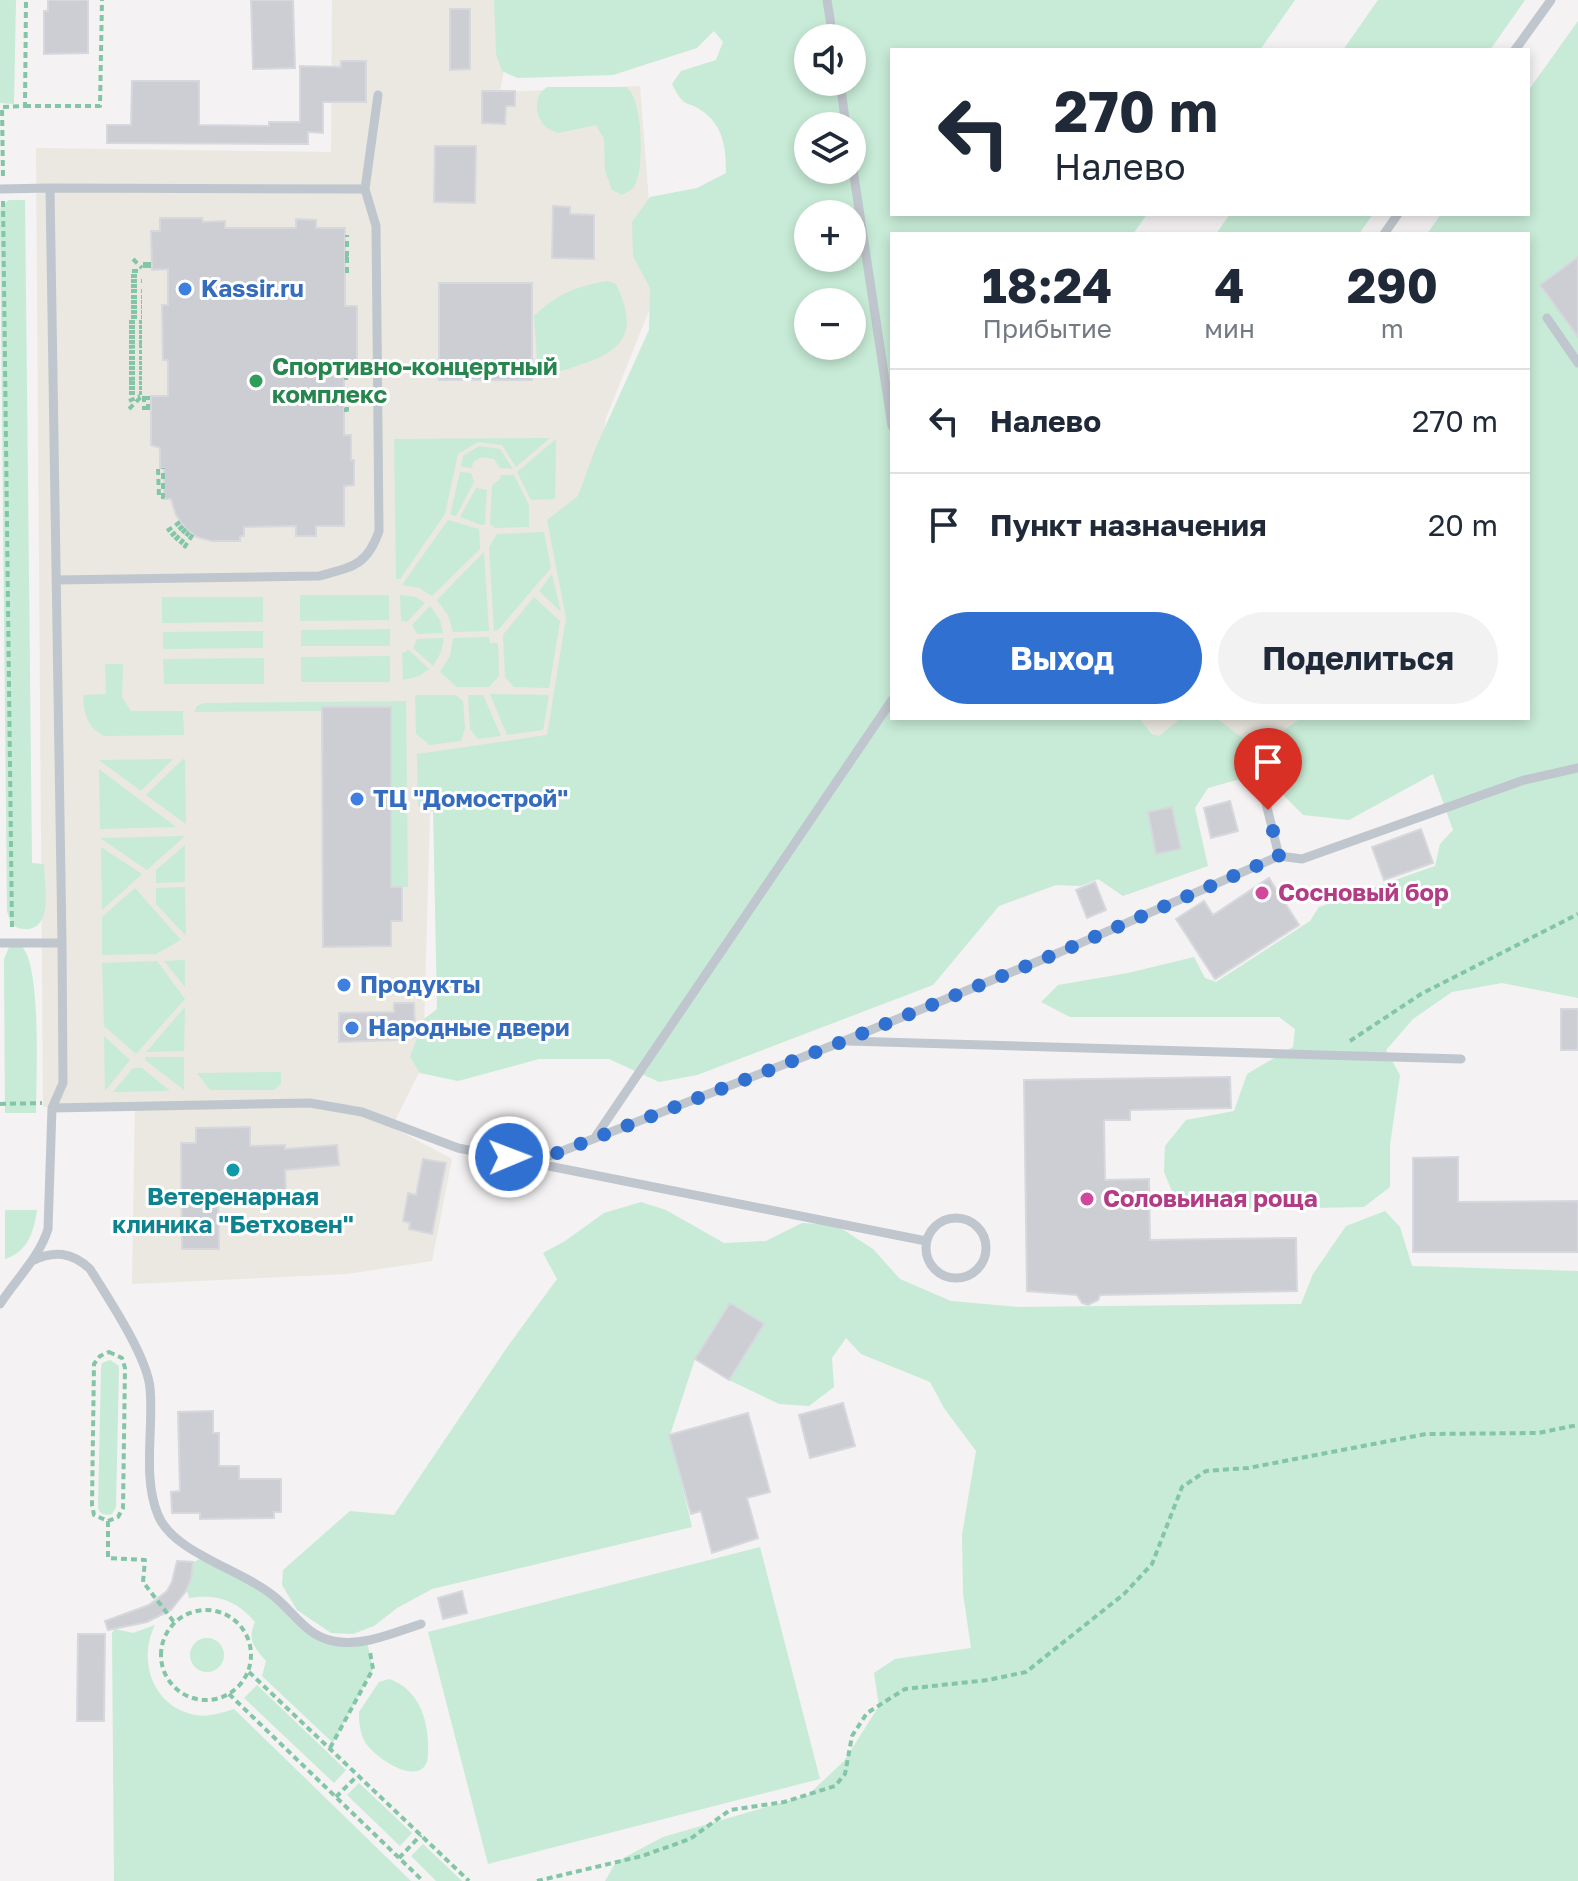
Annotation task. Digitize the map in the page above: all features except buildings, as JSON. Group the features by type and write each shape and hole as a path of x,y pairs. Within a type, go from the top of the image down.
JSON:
{"lane":[{"path":"827,0 831,24"},
{"path":"1516,48 1551,0"},
{"path":"56,580 319,576 349,568 372,553 379,531 376,226 365,189 378,95"},
{"path":"855,184 890,413"},
{"path":"0,1304 44,1243 51,1213 53,1106 63,1083 50,188"},
{"path":"2,189 365,189"},
{"path":"1547,318 1578,363"},
{"path":"596,1136 890,703"},
{"path":"534,1162 844,1041 1058,953 1279,856 1302,859 1524,780 1578,768"},
{"path":"1262,787 1279,856"},
{"path":"0,943 62,943"},
{"path":"844,1041 1461,1059"},
{"path":"53,1106 310,1103 362,1112 458,1148 926,1241"},
{"path":"961,1217 976,1224 987,1249 983,1263 970,1275 958,1279 946,1278 934,1270 926,1258 926,1241 931,1229 944,1219 961,1217"},
{"path":"32,1261 56,1253 81,1260 97,1280 142,1360 150,1389 153,1497 165,1528 184,1545 263,1587 309,1631 322,1638 350,1643 367,1641 421,1624"}],"path":[{"path":"25,106 26,0"},
{"path":"12,943 2,107 100,106 102,0"},
{"path":"347,235 347,273"},
{"path":"132,320 142,332"},
{"path":"132,320 142,332"},
{"path":"132,320 142,332"},
{"path":"132,320 142,332"},
{"path":"132,320 142,332"},
{"path":"132,320 142,332"},
{"path":"132,320 142,332"},
{"path":"132,320 142,332"},
{"path":"132,320 142,332"},
{"path":"132,320 142,332"},
{"path":"132,320 142,332 146,410"},
{"path":"132,320 142,332 136,409"},
{"path":"129,409 142,332 132,320"},
{"path":"129,401 142,332"},
{"path":"344,366 346,381"},
{"path":"344,410 347,410 347,392"},
{"path":"161,469 163,497 159,497 161,469"},
{"path":"175,540 186,529 175,540"},
{"path":"1328,1055 1421,994 1578,914"},
{"path":"0,1104 53,1106"},
{"path":"109,1352 122,1358 125,1368 123,1508 118,1517 108,1521 94,1515 92,1505 94,1364 100,1356 109,1352"},
{"path":"537,1881 642,1856 690,1839 730,1810 784,1802 835,1786 845,1774 852,1736 867,1713 905,1689 988,1680 1026,1672 1124,1594 1152,1564 1182,1487 1206,1471 1248,1468 1426,1434 1538,1433 1578,1425"},
{"path":"108,1521 108,1558 145,1560 143,1582 174,1623"},
{"path":"200,1610 228,1615 240,1624 252,1650 249,1672 238,1688 212,1701 198,1701 174,1687 165,1676 161,1662 161,1648 174,1623 186,1614 200,1610"},
{"path":"330,1749 373,1669 367,1642"},
{"path":"249,1672 469,1881"},
{"path":"229,1694 423,1881"},
{"path":"336,1797 357,1775"},
{"path":"399,1858 421,1835"}],"shaded area":[{"path":"332,0 516,0 500,92 640,86 656,293 606,418 541,795 430,812 423,1064 392,1127 452,1159 432,1261 347,1274 132,1284 135,1103 43,1107 36,148 331,152"},
{"path":"1141,720 1182,720 1158,740"},
{"path":"1212,720 1301,720 1273,738 1268,732 1242,750"}],"green space":[{"path":"0,0 16,0 14,104 0,103"},
{"path":"494,0 1295,0 1261,48 890,48 890,216 1146,216 1134,232 890,232 890,720 1141,720 1152,734 1159,736 1179,720 1219,720 1244,739 1279,734 1298,720 1530,720 1530,232 1428,232 1440,216 1530,216 1530,88 1578,21 1578,998 1502,983 1452,992 1413,1019 1386,1050 1400,1075 1390,1145 1390,1187 1364,1207 1257,1209 1178,1206 1164,1172 1165,1146 1186,1120 1234,1111 1247,1074 1293,1047 1295,1029 1279,1017 1070,1017 1041,1002 1058,985 1194,957 1205,978 1216,982 1310,921 1319,907 1435,866 1440,844 1453,830 1433,774 1349,820 1303,815 1262,773 1208,788 1195,808 1208,866 1123,896 1098,879 1081,886 1056,885 999,906 933,985 697,1075 659,1082 609,1059 539,1059 458,1081 420,1073 410,1057 424,1019 437,1009 433,805 418,806 417,754 547,735 566,618 547,520 578,496 596,447 649,330 650,288 633,256 632,222 650,197 697,188 726,173 724,148 716,125 705,113 684,102 672,84 681,71 716,60 723,42 714,31 697,48 613,75 517,78 502,71 496,54"},
{"path":"1378,0 1525,0 1491,48 1344,48"},
{"path":"548,87 626,87 632,94 639,117 641,147 639,174 630,190 622,195 612,190 605,171 604,139 596,125 558,133 542,122 537,111 538,100"},
{"path":"9,200 25,200 32,863 44,864 46,894 40,923 23,929 12,923 7,911 0,212 1,206"},
{"path":"1229,216 1372,216 1360,232 1217,232"},
{"path":"608,281 616,284 626,313 627,325 619,344 598,358 558,371 537,359 534,316 568,292"},
{"path":"550,438 516,467 502,445 478,442 458,454 445,514 400,579 396,579 394,439"},
{"path":"556,439 555,499 531,500 517,472"},
{"path":"479,446 500,449 513,469 500,468 494,459 482,457 473,462 472,468 461,467 463,456"},
{"path":"460,472 471,473 474,482 456,516 450,515"},
{"path":"501,475 514,475 529,505 529,527 495,528 490,524 492,485"},
{"path":"476,488 487,490 485,524 481,525 460,517"},
{"path":"448,520 479,529 480,549 432,596 419,588 402,585"},
{"path":"544,532 551,568 494,631 489,547 497,534"},
{"path":"484,552 489,631 453,632 448,615 437,600"},
{"path":"552,574 561,612 539,591"},
{"path":"300,595 389,595 389,620 300,621"},
{"path":"400,595 416,597 425,603 407,622 401,621"},
{"path":"162,597 263,597 263,622 162,623"},
{"path":"534,597 560,621 549,688 514,687 505,677 503,635"},
{"path":"430,606 440,620 443,633 417,634 412,625"},
{"path":"390,629 390,646 301,646 301,630"},
{"path":"263,631 263,648 163,649 163,632"},
{"path":"489,637 490,643 498,643 499,676 489,687 457,687 440,672 450,656 453,638"},
{"path":"444,638 433,666 413,648 417,639"},
{"path":"409,650 429,669 419,676 403,680 402,653"},
{"path":"390,656 390,682 301,682 301,657"},
{"path":"264,658 264,684 164,684 163,659"},
{"path":"105,664 123,664 122,697 131,711 183,711 184,735 104,736 93,728 85,713 83,695 106,694"},
{"path":"490,694 549,695 543,730 507,735"},
{"path":"415,695 456,695 463,701 465,728 461,741 430,745 416,734"},
{"path":"468,695 483,695 501,736 478,739 470,729"},
{"path":"406,701 408,887 391,887 391,707 194,712 197,706 204,703"},
{"path":"173,759 141,791 99,760"},
{"path":"185,759 186,824 146,795"},
{"path":"99,769 176,827 100,829"},
{"path":"185,836 147,870 100,838"},
{"path":"185,845 185,882 156,883 156,870"},
{"path":"101,847 142,874 102,910"},
{"path":"185,887 186,936 156,904 156,888"},
{"path":"135,888 181,940 156,954 102,955 102,917"},
{"path":"21,946 28,956 35,998 36,1113 5,1113 4,959 9,947"},
{"path":"185,960 185,987 164,961"},
{"path":"157,961 185,999 136,1054 104,1026 102,963"},
{"path":"185,1007 184,1051 146,1052"},
{"path":"104,1036 130,1060 105,1091"},
{"path":"145,1057 184,1057 184,1090 145,1060"},
{"path":"133,1068 142,1068 170,1091 113,1092"},
{"path":"281,1072 281,1084 274,1090 210,1090 197,1073"},
{"path":"641,1202 666,1210 724,1243 766,1241 802,1223 836,1225 873,1249 900,1279 951,1301 1018,1307 1301,1304 1313,1274 1346,1226 1385,1211 1400,1227 1412,1266 1578,1271 1578,1881 605,1881 616,1862 663,1837 808,1795 844,1761 879,1706 874,1673 895,1659 971,1648 963,1593 962,1535 976,1451 944,1408 930,1382 861,1354 846,1338 832,1358 834,1387 809,1406 779,1404 729,1380 764,1325 695,1359 670,1435 692,1527 432,1589 397,1608 374,1626 353,1634 331,1633 297,1610 282,1585 283,1570 350,1511 394,1515 557,1279 543,1253 604,1213"},
{"path":"5,1210 37,1210 28,1240 13,1256 5,1259"},
{"path":"110,1360 119,1366 116,1507 112,1514 107,1515 101,1513 98,1507 101,1369 102,1363"},
{"path":"760,1547 820,1779 488,1864 428,1632"},
{"path":"204,1557 246,1576 322,1638 367,1642 373,1669 333,1743 262,1676 266,1661 253,1643 255,1622 248,1614 225,1600 189,1598 187,1591 194,1562"},
{"path":"155,1625 148,1653 149,1667 159,1693 169,1703 181,1711 196,1715 234,1709 411,1881 114,1881 112,1633 115,1629 133,1633"},
{"path":"207,1638 219,1643 224,1655 219,1667 207,1672 195,1667 190,1655 195,1643"},
{"path":"389,1679 408,1690 424,1717 428,1757 425,1766 417,1771 391,1765 369,1747 362,1735 359,1712 379,1682"},
{"path":"257,1685 346,1770 334,1783 244,1698"},
{"path":"359,1783 412,1833 400,1846 347,1795"},
{"path":"423,1844 462,1881 436,1881 411,1856"}],"place":[{"name":"Kassir.ru","path":"185,289"},
{"name":"Спортивно-концертный комплекс","path":"256,381"},
{"name":"ТЦ \"Домострой\"","path":"357,799"},
{"name":"Сосновый бор","path":"1262,893"},
{"name":"Продукты","path":"344,985"},
{"name":"Народные двери","path":"352,1028"},
{"name":"Ветеренарная клиника \"Бетховен\"","path":"233,1170"},
{"name":"Соловьиная роща","path":"1087,1199"}],"route":[{"path":"509,1157 534,1162 844,1041 1058,953 1279,856 1268,810"}]}
